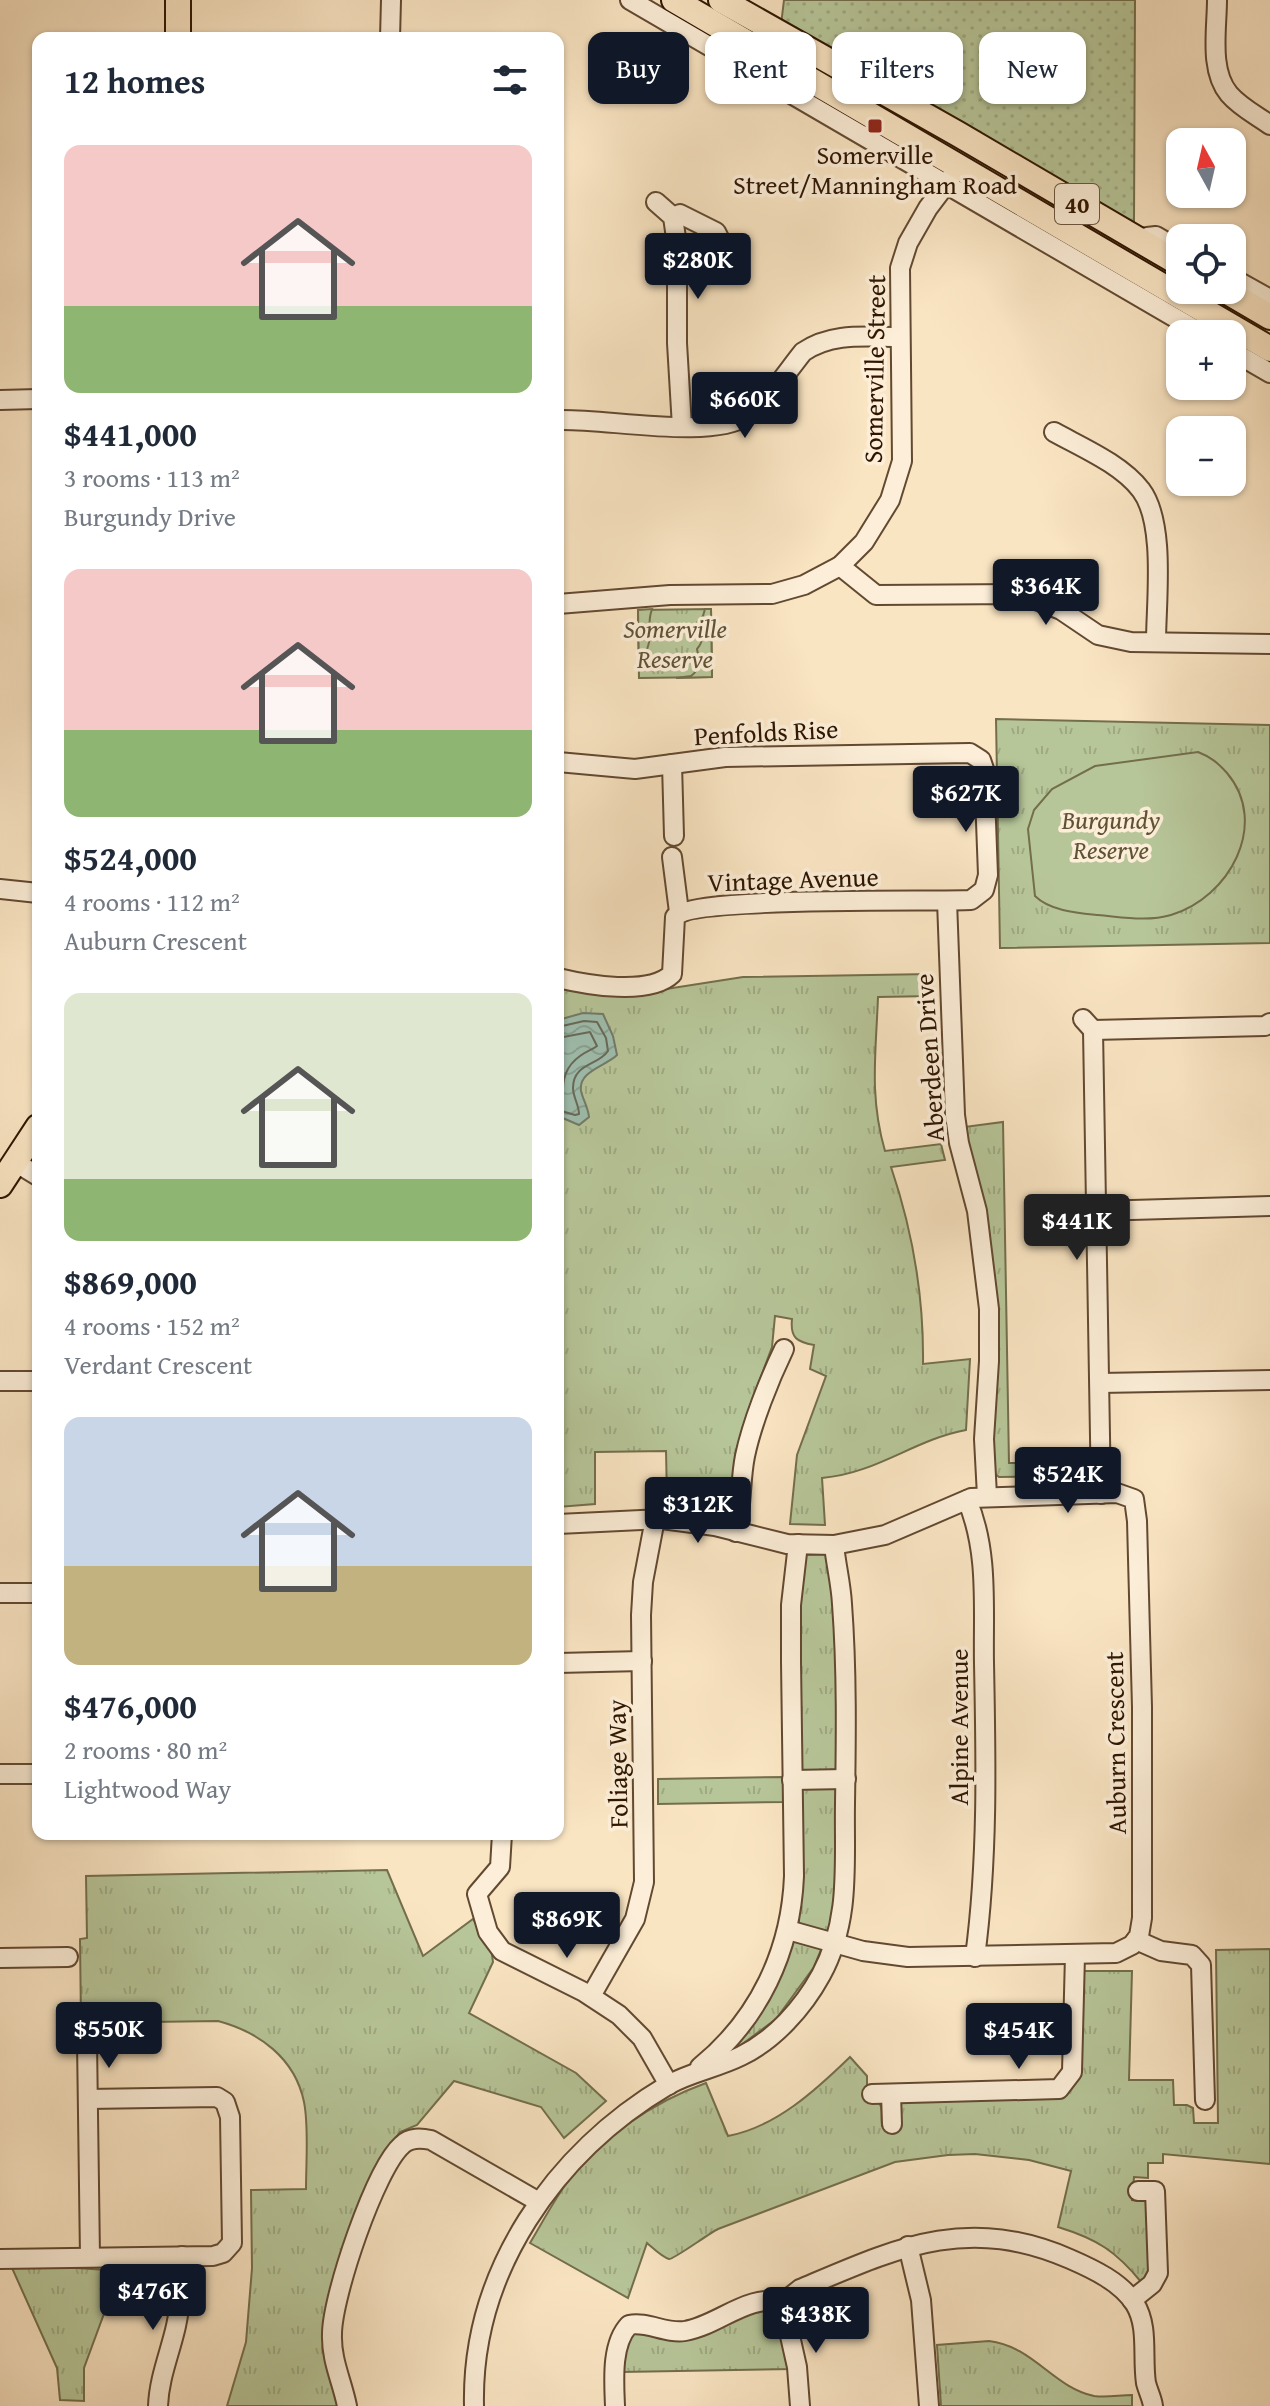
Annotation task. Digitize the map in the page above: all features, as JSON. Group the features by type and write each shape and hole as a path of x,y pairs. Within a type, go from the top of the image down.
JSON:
{"main road":[{"path":"178,0 178,32"},
{"name":"40","path":"721,0 966,138 1166,256"},
{"name":"40","path":"680,1 946,172 1270,349"},
{"path":"946,172 966,138"},
{"path":"1246,303 1270,317"},
{"path":"0,1185 32,1136"}],"street":[{"path":"390,32 391,0"},
{"path":"630,0 946,172 1181,320"},
{"path":"1217,0 1217,53 1222,84 1240,104 1270,125"},
{"name":"Somerville Street","path":"564,604 639,597 772,594 804,585 840,566 864,542 890,500 902,461 900,268 908,243 946,172"},
{"path":"656,202 673,217 679,259 677,343 682,427"},
{"path":"673,217 680,214 716,232 721,242 714,251 702,251 679,259"},
{"path":"1136,239 1156,236 1166,242"},
{"path":"1246,286 1270,299"},
{"path":"564,420 709,428 734,422 748,416 803,352 825,340 899,337"},
{"path":"1246,359 1270,373"},
{"path":"0,400 32,399"},
{"path":"1054,432 1119,470 1142,491 1153,517 1156,544 1156,642"},
{"path":"840,566 876,595 1021,594 1061,610 1098,635 1131,642 1270,644"},
{"name":"Penfolds Rise","path":"564,763 635,769 725,757 963,752 976,755"},
{"name":"Vintage Avenue","path":"564,979 609,986 665,981 672,974 673,924 679,912 746,903 971,900 984,890 987,882 984,769 976,755"},
{"path":"672,764 674,836"},
{"path":"672,857 679,912"},
{"path":"0,889 32,892"},
{"name":"Aberdeen Drive","path":"947,901 955,1115 977,1211 989,1309 984,1439 987,1496"},
{"path":"1101,1494 1097,1211 1088,1024 1265,1026 1270,1023"},
{"path":"15,1162 32,1172"},
{"path":"1097,1211 1270,1206"},
{"path":"736,1532 742,1508 748,1444 784,1349"},
{"path":"1100,1383 1270,1380"},
{"path":"0,1381 32,1381"},
{"name":"Auburn Crescent","path":"564,1524 655,1519 695,1523 798,1544 834,1545 885,1535 967,1500 987,1496 1129,1495 1134,1499 1137,1521 1143,1839 1142,1918 1136,1940"},
{"name":"Alpine Avenue","path":"967,1500 977,1525 982,1554 985,1865 975,1957"},
{"name":"Foliage Way","path":"591,1996 635,1919 642,1895 645,1866 643,1582 655,1519"},
{"path":"692,2074 721,2048 757,2002 777,1964 788,1930 794,1876 791,1605 798,1544"},
{"path":"474,2406 476,2358 487,2309 514,2242 559,2175 599,2136 669,2085 742,2056 780,2028 820,1977 834,1944 847,1876 843,1613 834,1545"},
{"path":"0,1593 32,1593"},
{"path":"564,1663 642,1661"},
{"path":"0,1774 32,1774"},
{"path":"792,1780 846,1779"},
{"path":"502,1840 500,1867 477,1894 488,1932 496,1945 509,1956 591,1996 619,2015 642,2038 669,2085"},
{"path":"788,1930 834,1944 896,1956 1116,1953 1136,1940 1161,1951 1192,1955 1201,1965 1205,2100"},
{"path":"892,2124 882,2094 1059,2089 1072,2072 1075,1955"},
{"path":"0,1958 68,1957"},
{"path":"87,2042 90,2257"},
{"path":"0,2259 182,2256 223,2253 232,2243 229,2109 217,2097 88,2099"},
{"path":"347,2406 332,2350 335,2307 365,2216 390,2161 402,2145 417,2138 431,2140 539,2202"},
{"path":"1132,2300 1152,2284 1158,2273 1149,2185"},
{"path":"800,2406 797,2367 785,2316 786,2303 800,2289 908,2246 952,2238 1012,2240 1085,2265 1114,2283 1132,2300 1141,2319 1146,2385 1153,2406"},
{"path":"908,2246 921,2300 929,2406"},
{"path":"158,2406 160,2379 178,2316 182,2256"},
{"path":"615,2406 616,2359 627,2326 637,2324 664,2331 681,2331 700,2327 750,2303 768,2300 786,2303"}],"green space":[{"path":"784,0 1135,0 1134,222 1125,232 903,104 963,104 963,32 832,32 832,63 816,54 816,32 780,32"},
{"path":"652,609 649,644 639,669 638,610"},
{"path":"705,609 711,609 712,677 676,678 691,676 698,667 697,649 702,637 694,626"},
{"name":"Somerville Reserve","path":"711,609 712,677 639,678 638,610"},
{"name":"Burgundy Reserve","path":"996,719 1270,725 1270,943 1000,948"},
{"path":"1198,752 1227,773 1239,793 1245,814 1237,857 1226,876 1210,893 1192,906 1171,915 1144,919 1065,910 1048,905 1035,896 1028,829 1034,810 1052,789 1095,766"},
{"path":"932,974 933,996 878,997 875,1093 885,1151 941,1144 945,1160 891,1167 916,1264 922,1313 923,1364 970,1359 966,1430 929,1441 861,1470 822,1478 825,1525 790,1524 797,1455 826,1376 810,1369 814,1345 796,1338 792,1331 792,1319 775,1316 772,1347 737,1448 731,1502 715,1506 667,1499 666,1451 595,1452 595,1504 564,1507 564,985 647,992 743,977"},
{"path":"1003,1122 1009,1463 1084,1462 1084,1470 1078,1476 999,1477 993,1472 991,1414 964,1127"},
{"path":"829,1554 837,1623 841,1872 834,1918 814,1967 776,2019 733,2051 782,1971 799,1921 798,1610 804,1555"},
{"path":"784,1777 784,1802 658,1804 658,1779"},
{"path":"387,1870 423,1956 473,1919 491,1947 493,1962 469,2013 576,2073 606,2101 564,2138 541,2107 454,2081 417,2125 400,2132 388,2150 341,2261 339,2406 227,2406 246,2342 252,2268 251,2190 306,2189 304,2102 293,2072 284,2060 261,2040 233,2026 218,2021 81,2023 80,1939 87,1938 86,1876"},
{"path":"1270,1949 1270,2164 1163,2154 1163,2163 1148,2163 1148,2178 1134,2177 1132,2200 1145,2201 1152,2210 1152,2263 1142,2283 1105,2248 1058,2227 1071,2171 1029,2160 975,2154 895,2162 718,2229 669,2259 647,2243 628,2298 530,2243 566,2184 594,2151 647,2111 706,2083 728,2136 779,2116 850,2057 867,2076 867,2096 880,2105 882,2126 898,2126 900,2104 907,2101 1061,2095 1082,1971 1132,1971 1129,2080 1173,2080 1174,2105 1193,2108 1194,2123 1218,2123 1216,1950"},
{"path":"12,2268 106,2270 109,2300 84,2368 84,2401 60,2400 57,2368"},
{"path":"760,2306 777,2310 792,2369 622,2372 629,2334 674,2339"},
{"path":"989,2341 1005,2344 1031,2358 1080,2392 1099,2397 1132,2395 1132,2406 941,2406 937,2345"}],"water":[{"path":"583,1013 603,1014 617,1055 584,1078 581,1091 589,1117 579,1125 564,1119 564,1018"}],"place":[{"name":"Somerville Street/Manningham Road","path":"875,126"}]}
